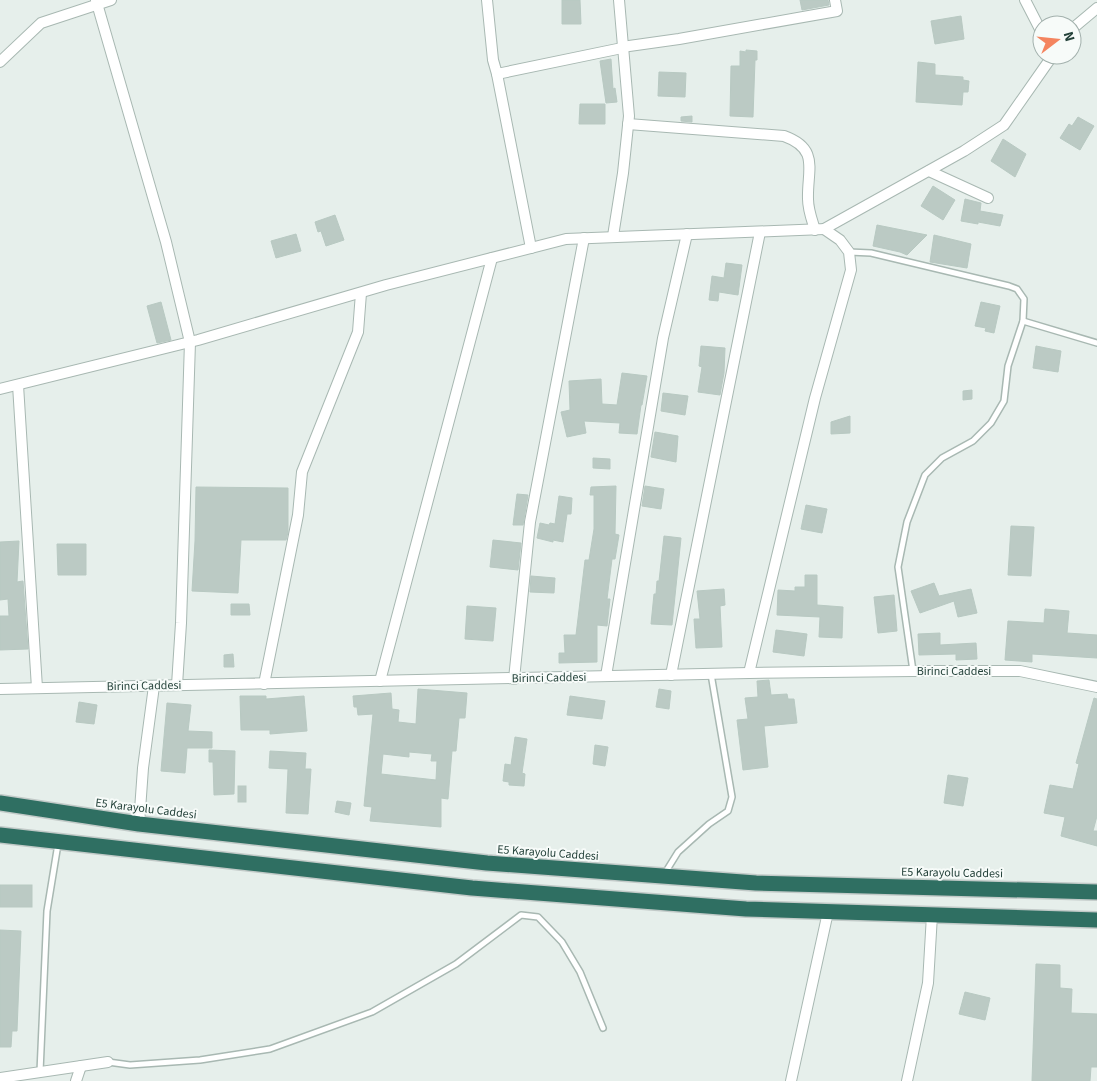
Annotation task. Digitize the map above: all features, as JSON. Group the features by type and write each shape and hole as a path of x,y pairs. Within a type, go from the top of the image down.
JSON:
{"highway":[{"name":"E5 Karayolu Caddesi","path":"0,803 139,824 487,863 756,883 1097,892"},
{"path":"0,835 472,888 736,908 1097,920"}],"street":[{"path":"0,62 41,22 111,0"},
{"path":"487,0 493,60 531,248"},
{"path":"613,236 623,173 629,116 619,0"},
{"path":"497,74 622,47 837,11 836,0"},
{"path":"1025,0 1033,15"},
{"path":"97,3 166,242 190,342 182,623 177,685"},
{"path":"1082,21 1097,8"},
{"path":"0,389 190,342 361,293 566,239 819,230 929,171 1004,125 1046,65"},
{"path":"628,124 784,136 797,141 808,154 810,162 809,211 819,230 840,240 849,252 851,270 814,398 748,673"},
{"path":"929,171 988,198"},
{"path":"671,674 760,232"},
{"path":"606,676 663,338 687,234"},
{"path":"514,678 530,522 584,238"},
{"path":"380,681 492,258"},
{"path":"264,684 298,515 302,472 358,332 361,293"},
{"path":"18,384 37,688"},
{"name":"Birinci Caddesi","path":"0,689 671,674 914,671 1020,671 1097,687"},
{"path":"139,824 154,686"},
{"path":"791,1081 828,912"},
{"path":"907,1081 928,983 932,915"},
{"path":"0,1078 108,1062"},
{"path":"76,1081 80,1066"}],"lane":[{"path":"849,252 871,253 1009,286 1017,289 1024,299 1023,321 1008,366 1004,400 991,423 972,441 942,458 924,475 907,522 898,567 914,671"},
{"path":"1023,321 1097,343"},
{"path":"664,876 678,852 709,824 728,812 732,797 711,674"},
{"path":"40,1073 47,911 58,842"},
{"path":"108,1062 130,1066 200,1060 270,1049 372,1012 456,964 521,915 538,917 562,942 580,972 603,1028"}],"building":[{"path":"562,0 580,0 581,24 562,24"},
{"path":"800,0 828,0 829,5 802,10"},
{"path":"961,16 964,39 935,44 931,21"},
{"path":"746,50 757,51 753,117 730,116 731,66 740,66 740,51 746,52"},
{"path":"611,59 613,89 615,88 617,102 606,103 600,61"},
{"path":"918,62 935,64 935,75 963,77 963,80 969,81 968,92 963,92 962,105 916,102"},
{"path":"659,72 686,73 685,97 658,96"},
{"path":"580,104 605,104 605,124 579,124"},
{"path":"692,116 692,122 681,121 681,117"},
{"path":"1078,117 1094,126 1080,150 1060,138 1069,124 1072,126"},
{"path":"1003,139 1026,154 1015,177 991,161"},
{"path":"933,186 955,200 943,220 921,206"},
{"path":"965,199 981,203 980,211 1003,215 1000,226 961,221"},
{"path":"335,215 344,240 326,246 321,231 318,232 315,222"},
{"path":"877,225 927,235 907,255 873,246"},
{"path":"296,234 301,251 276,258 271,241"},
{"path":"934,235 971,244 967,268 930,262"},
{"path":"726,263 742,265 738,295 719,292 718,301 709,300 712,276 724,278"},
{"path":"161,302 171,340 157,343 147,306"},
{"path":"981,302 1000,306 994,333 985,331 986,328 975,326"},
{"path":"701,346 725,348 724,373 720,395 698,392 702,367 699,366"},
{"path":"1036,346 1061,351 1058,372 1033,368"},
{"path":"622,373 647,376 637,434 619,433 620,423 584,421 586,433 567,437 561,412 570,410 569,381 601,379 602,404 617,405"},
{"path":"972,390 972,399 963,400 963,391"},
{"path":"663,393 688,396 685,415 661,411"},
{"path":"850,416 850,433 831,434 831,422"},
{"path":"655,432 678,436 676,462 651,457"},
{"path":"593,458 610,459 610,469 593,468"},
{"path":"616,486 615,534 619,535 615,559 612,559 607,599 610,599 607,626 597,625 597,662 559,663 559,653 565,653 564,635 576,635 585,560 589,560 594,529 594,495 590,495 591,487"},
{"path":"645,486 664,489 661,509 642,506"},
{"path":"196,487 288,488 288,532 286,540 241,540 238,593 192,591"},
{"path":"517,494 528,495 523,525 513,525"},
{"path":"559,496 572,498 571,514 567,514 563,542 553,540 553,542 537,538 540,523 555,524"},
{"path":"806,505 827,509 822,533 801,529"},
{"path":"1011,526 1034,527 1031,576 1008,575"},
{"path":"664,536 681,538 672,625 651,624 654,594 656,594 657,581 659,581"},
{"path":"493,540 521,543 518,570 490,567"},
{"path":"19,541 17,582 23,581 28,649 0,650 0,616 9,616 8,599 0,600 0,542"},
{"path":"57,544 86,544 86,575 58,575"},
{"path":"805,575 817,575 817,605 843,607 842,638 819,637 820,617 777,615 778,590 795,591 795,587 805,587"},
{"path":"531,576 555,578 554,593 530,592"},
{"path":"934,583 939,596 971,589 977,613 958,617 954,601 920,613 911,591"},
{"path":"724,589 725,605 720,606 722,647 696,648 694,619 700,619 697,591"},
{"path":"894,595 897,631 878,633 874,597"},
{"path":"231,604 249,604 250,615 231,615"},
{"path":"467,606 496,608 493,641 465,639"},
{"path":"1045,609 1069,611 1067,633 1097,635 1097,658 1032,654 1032,662 1005,660 1008,621 1044,623"},
{"path":"776,630 807,634 804,656 773,652"},
{"path":"940,633 940,645 976,643 977,659 956,660 956,654 919,655 918,634"},
{"path":"233,654 234,667 224,667 224,655"},
{"path":"769,680 771,695 787,694 788,699 794,699 797,723 764,726 768,767 743,770 737,720 748,719 745,698 758,697 757,681"},
{"path":"418,689 467,693 465,718 459,718 456,751 452,751 448,799 441,798 441,827 370,821 372,807 364,806 373,714 358,715 357,707 354,707 353,696 391,693 392,709 399,710 398,722 416,724","holes":["409,752 432,754 431,761 437,761 436,780 381,774 383,754 409,757"]},
{"path":"659,689 671,691 669,709 656,707"},
{"path":"240,696 266,696 266,699 304,696 307,731 270,734 270,730 241,730"},
{"path":"570,696 605,701 602,719 567,715"},
{"path":"1094,698 1097,699 1097,816 1093,831 1097,831 1097,846 1061,836 1065,817 1044,813 1050,785 1073,789 1079,764 1076,763"},
{"path":"79,702 97,705 94,724 76,722"},
{"path":"167,703 191,705 188,731 212,732 212,748 187,748 185,773 161,771"},
{"path":"515,737 527,739 522,773 525,774 524,786 509,785 509,782 503,781 505,764 511,765"},
{"path":"595,745 608,747 605,766 593,764"},
{"path":"209,750 235,751 234,794 214,795 213,762 209,762"},
{"path":"270,751 306,753 305,769 311,769 308,814 286,813 288,769 269,768"},
{"path":"948,775 968,778 963,806 944,803"},
{"path":"238,786 246,786 246,802 238,802"},
{"path":"337,801 351,803 349,815 335,812"},
{"path":"0,885 32,885 32,907 0,907"},
{"path":"0,930 21,931 17,1031 12,1031 11,1047 0,1047"},
{"path":"1036,964 1060,965 1060,988 1072,989 1071,1013 1097,1014 1097,1067 1091,1067 1090,1081 1032,1081"},
{"path":"965,992 990,998 985,1020 959,1014"}]}
